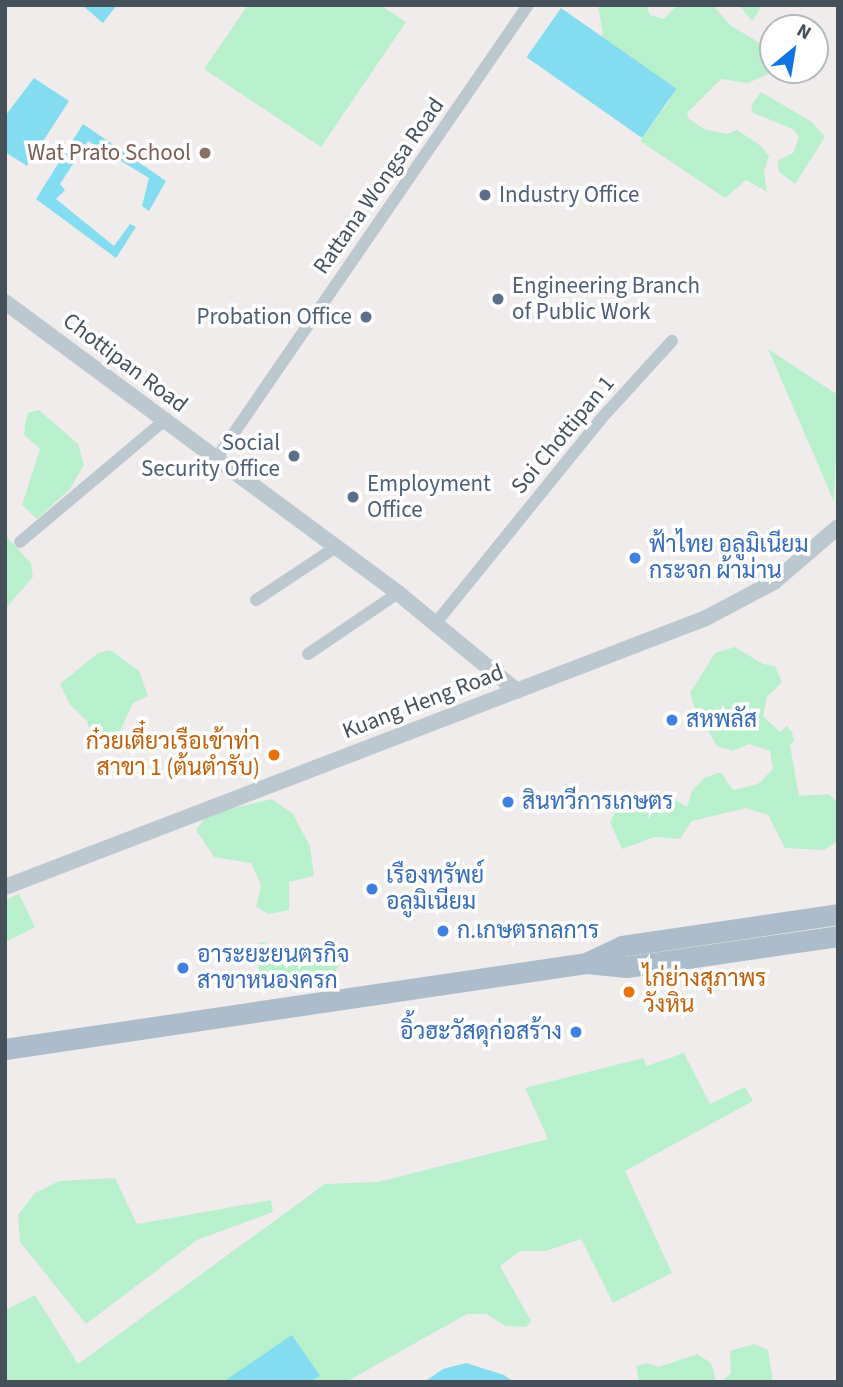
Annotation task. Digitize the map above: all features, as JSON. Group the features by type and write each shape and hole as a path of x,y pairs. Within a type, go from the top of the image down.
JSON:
{"main road":[{"path":"586,963 622,946 838,914"},
{"path":"5,1049 586,963 626,967 838,936"}],"street":[{"name":"Rattana Wongsa Road","path":"216,458 528,5"},
{"name":"Chottipan Road","path":"5,302 398,593 517,691"},
{"name":"Soi Chottipan 1","path":"435,624 600,420 672,341"},
{"path":"20,542 165,421"},
{"name":"Kuang Heng Road","path":"5,887 740,603 774,582 838,527"},
{"path":"257,600 336,547"},
{"path":"308,654 398,593"}],"green space":[{"path":"248,5 380,5 406,22 321,147 204,69"},
{"path":"598,5 646,5 650,15 664,19 677,5 713,5 730,25 759,43 759,78 748,83 721,79 687,113 689,119 704,129 727,134 737,130 761,146 769,156 764,172 767,192 746,180 725,198 640,141 670,100 671,90 599,44 603,34"},
{"path":"739,5 763,5 752,21"},
{"path":"761,92 812,122 825,137 795,184 779,172 777,161 793,153 799,137 793,129 753,113 751,106"},
{"path":"768,349 838,395 834,502 823,476"},
{"path":"39,410 78,444 84,465 70,489 37,519 22,505 40,449 24,435 25,424 28,413"},
{"path":"5,535 31,563 33,577 5,609"},
{"path":"735,647 763,664 775,666 782,682 767,697 763,716 780,732 787,726 792,732 794,741 790,745 799,796 829,794 838,804 838,841 824,850 785,848 768,815 746,808 692,821 680,839 655,837 622,849 610,822 618,807 669,796 687,807 692,791 704,778 721,772 733,790 758,784 773,769 770,751 749,744 732,751 717,746 695,709 690,693 715,653"},
{"path":"110,650 139,671 148,696 133,703 114,744 105,750 94,746 87,721 70,705 60,684 98,653"},
{"path":"272,799 293,814 310,846 314,876 289,882 289,910 269,914 256,907 261,885 251,863 214,857 196,830 208,814"},
{"path":"19,894 35,927 5,942 5,900"},
{"path":"262,942 286,951 321,945 340,964 335,972 273,986 259,970 257,944"},
{"path":"684,1053 710,1104 745,1087 753,1101 625,1171 672,1273 613,1303 581,1239 546,1251 520,1251 500,1266 531,1321 526,1327 506,1326 486,1314 467,1314 346,1382 5,1382 5,1310 35,1295 78,1364 325,1184 378,1182 548,1139 525,1088 643,1058 647,1066"},
{"path":"115,1178 137,1224 271,1200 273,1212 197,1240 86,1324 20,1242 18,1215 35,1193 59,1181"},
{"path":"754,1344 768,1350 773,1382 639,1382 636,1366 647,1363 659,1367 697,1354 711,1363 716,1380 722,1381 731,1373 730,1351"}],"water":[{"path":"82,5 117,5 103,23"},
{"path":"561,8 677,89 642,138 527,57"},
{"path":"34,78 69,101 27,166 5,152 5,116"},
{"path":"83,124 166,181 149,211 142,206 149,178 88,141 60,184 65,190 56,199 114,246 130,224 136,227 116,258 36,199"},
{"path":"292,1335 320,1376 309,1382 223,1382"},
{"path":"466,1363 504,1375 514,1382 424,1382 443,1369"}],"place":[{"name":"Wat Prato School","path":"205,153"},
{"name":"Industry Office","path":"485,195"},
{"name":"Engineering Branch of Public Work","path":"498,299"},
{"name":"Probation Office","path":"366,317"},
{"name":"Social Security Office","path":"294,456"},
{"name":"Employment Office","path":"353,497"},
{"name":"ฟ้าไทย อลูมิเนียม กระจก ผ้าม่าน","path":"635,558"},
{"name":"สหพลัส","path":"672,720"},
{"name":"ก๋วยเตี๋ยวเรือเข้าท่า สาขา 1 (ต้นตำรับ)","path":"274,755"},
{"name":"สินทวีการเกษตร","path":"508,802"},
{"name":"เรืองทรัพย์ อลูมิเนียม","path":"372,889"},
{"name":"ก.เกษตรกลการ","path":"443,931"},
{"name":"อาระยะยนตรกิจ สาขาหนองครก","path":"183,968"},
{"name":"ไก่ย่างสุภาพร วังหิน","path":"629,992"},
{"name":"อิ้วฮะวัสดุก่อสร้าง","path":"576,1032"}]}
